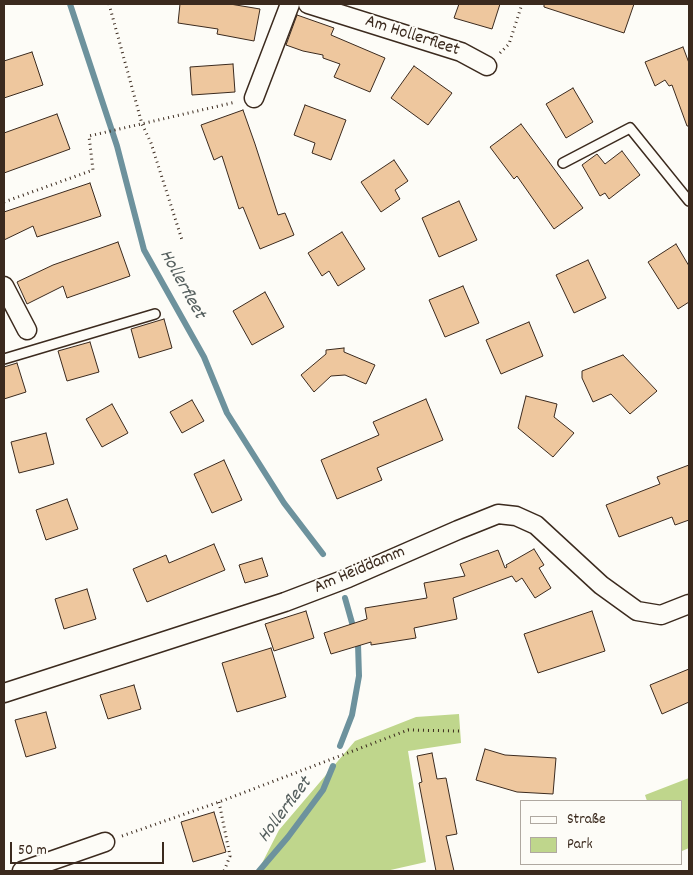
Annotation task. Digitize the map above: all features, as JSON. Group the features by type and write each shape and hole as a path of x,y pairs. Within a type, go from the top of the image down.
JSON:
{"street":[{"path":"254,98 290,4"},
{"name":"Am Hollerfleet","path":"308,4 461,52 487,66"},
{"path":"4,286 27,330"},
{"name":"Am Heiddamm","path":"4,693 285,602 348,578 498,514 516,516 536,525 601,584 637,611 661,615 689,604"},
{"path":"22,871 105,842"}],"lane":[{"path":"564,163 630,128 689,201"},
{"path":"4,359 155,314"}],"path":[{"path":"109,4 142,124 182,240"},
{"path":"487,66 509,44 522,4"},
{"path":"4,202 92,170 89,136 254,98"},
{"path":"105,842 218,802 408,730 459,731"},
{"path":"218,802 230,856 224,871"}],"green space":[{"path":"459,714 461,743 408,751 426,862 386,871 258,871 279,830 355,741 416,717"},
{"path":"689,778 689,848 683,851 683,800 647,800 645,795"}],"building":[{"path":"180,4 230,4 260,9 254,41 217,34 218,29 178,23"},
{"path":"459,4 500,4 492,29 454,18"},
{"path":"544,4 634,4 624,33 544,7"},
{"path":"297,15 334,28 331,35 385,58 370,92 334,77 340,64 323,58 323,55 286,45"},
{"path":"683,47 689,63 689,126 687,126 672,85 669,86 665,80 655,86 645,62"},
{"path":"32,52 43,85 4,98 4,61"},
{"path":"233,64 235,92 192,95 190,67"},
{"path":"414,66 452,93 428,125 391,98"},
{"path":"573,88 593,122 566,138 546,104"},
{"path":"305,105 346,120 331,160 312,153 315,143 294,135"},
{"path":"243,110 278,215 285,213 294,235 260,249 243,207 239,209 222,156 214,160 201,125"},
{"path":"57,114 70,149 4,173 4,133"},
{"path":"521,124 583,208 554,229 517,176 514,179 490,147"},
{"path":"622,151 640,175 609,199 605,193 600,196 582,165 597,154 605,164"},
{"path":"394,160 408,181 395,190 400,199 381,212 361,182"},
{"path":"90,183 101,216 37,237 33,226 4,240 4,212"},
{"path":"459,201 477,240 439,257 422,218"},
{"path":"342,232 365,269 338,286 329,271 322,276 308,253"},
{"path":"118,242 130,276 67,298 63,286 27,304 17,282 53,265"},
{"path":"676,244 689,266 689,302 678,309 648,262"},
{"path":"588,260 606,298 574,313 556,275"},
{"path":"463,286 479,323 445,337 429,300"},
{"path":"265,292 284,327 252,345 233,311"},
{"path":"164,319 172,348 139,358 131,329"},
{"path":"529,322 543,356 501,374 486,340"},
{"path":"90,342 99,372 67,381 58,351"},
{"path":"344,348 344,352 375,365 366,384 345,375 331,376 314,392 301,375 326,354 326,350"},
{"path":"623,355 657,391 630,414 611,394 593,402 582,378 582,371"},
{"path":"17,363 26,392 4,399 4,367"},
{"path":"526,396 557,404 554,417 574,433 553,457 518,428"},
{"path":"426,399 443,440 377,468 382,480 337,499 321,460 379,435 373,422"},
{"path":"192,400 204,421 182,433 170,412"},
{"path":"112,404 128,433 102,447 86,419"},
{"path":"46,433 54,464 19,473 11,442"},
{"path":"224,460 242,500 212,513 194,474"},
{"path":"689,465 689,520 675,525 672,517 619,537 606,505 660,484 657,477"},
{"path":"67,499 78,529 46,540 36,510"},
{"path":"214,544 225,570 147,602 133,569 166,555 169,563"},
{"path":"534,549 544,565 539,568 551,588 535,598 522,578 516,582 512,576 453,598 457,619 414,628 416,638 371,645 371,642 331,654 324,633 367,619 365,608 427,598 424,583 465,576 460,564 498,550 505,568 507,567 506,565"},
{"path":"262,558 268,576 245,583 239,565"},
{"path":"87,589 96,619 64,629 55,599"},
{"path":"306,611 314,638 274,651 265,624"},
{"path":"592,611 605,651 538,673 524,634"},
{"path":"271,648 286,697 237,712 222,663"},
{"path":"689,669 689,702 662,714 650,685"},
{"path":"134,685 141,709 108,719 100,695"},
{"path":"46,712 56,748 26,757 15,720"},
{"path":"485,749 505,755 556,758 553,794 517,792 476,780"},
{"path":"432,753 437,779 446,778 457,834 446,836 454,871 436,871 419,783 422,782 417,756"},
{"path":"214,812 226,852 193,862 181,822"}],"waterway":[{"name":"Hollerfleet","path":"70,4 117,146 144,250 204,357 227,413 284,503 323,554"},
{"name":"Hollerfleet","path":"340,746 352,715 359,676 358,644 345,598"},
{"name":"Hollerfleet","path":"259,871 288,837 323,790 333,766"}]}
